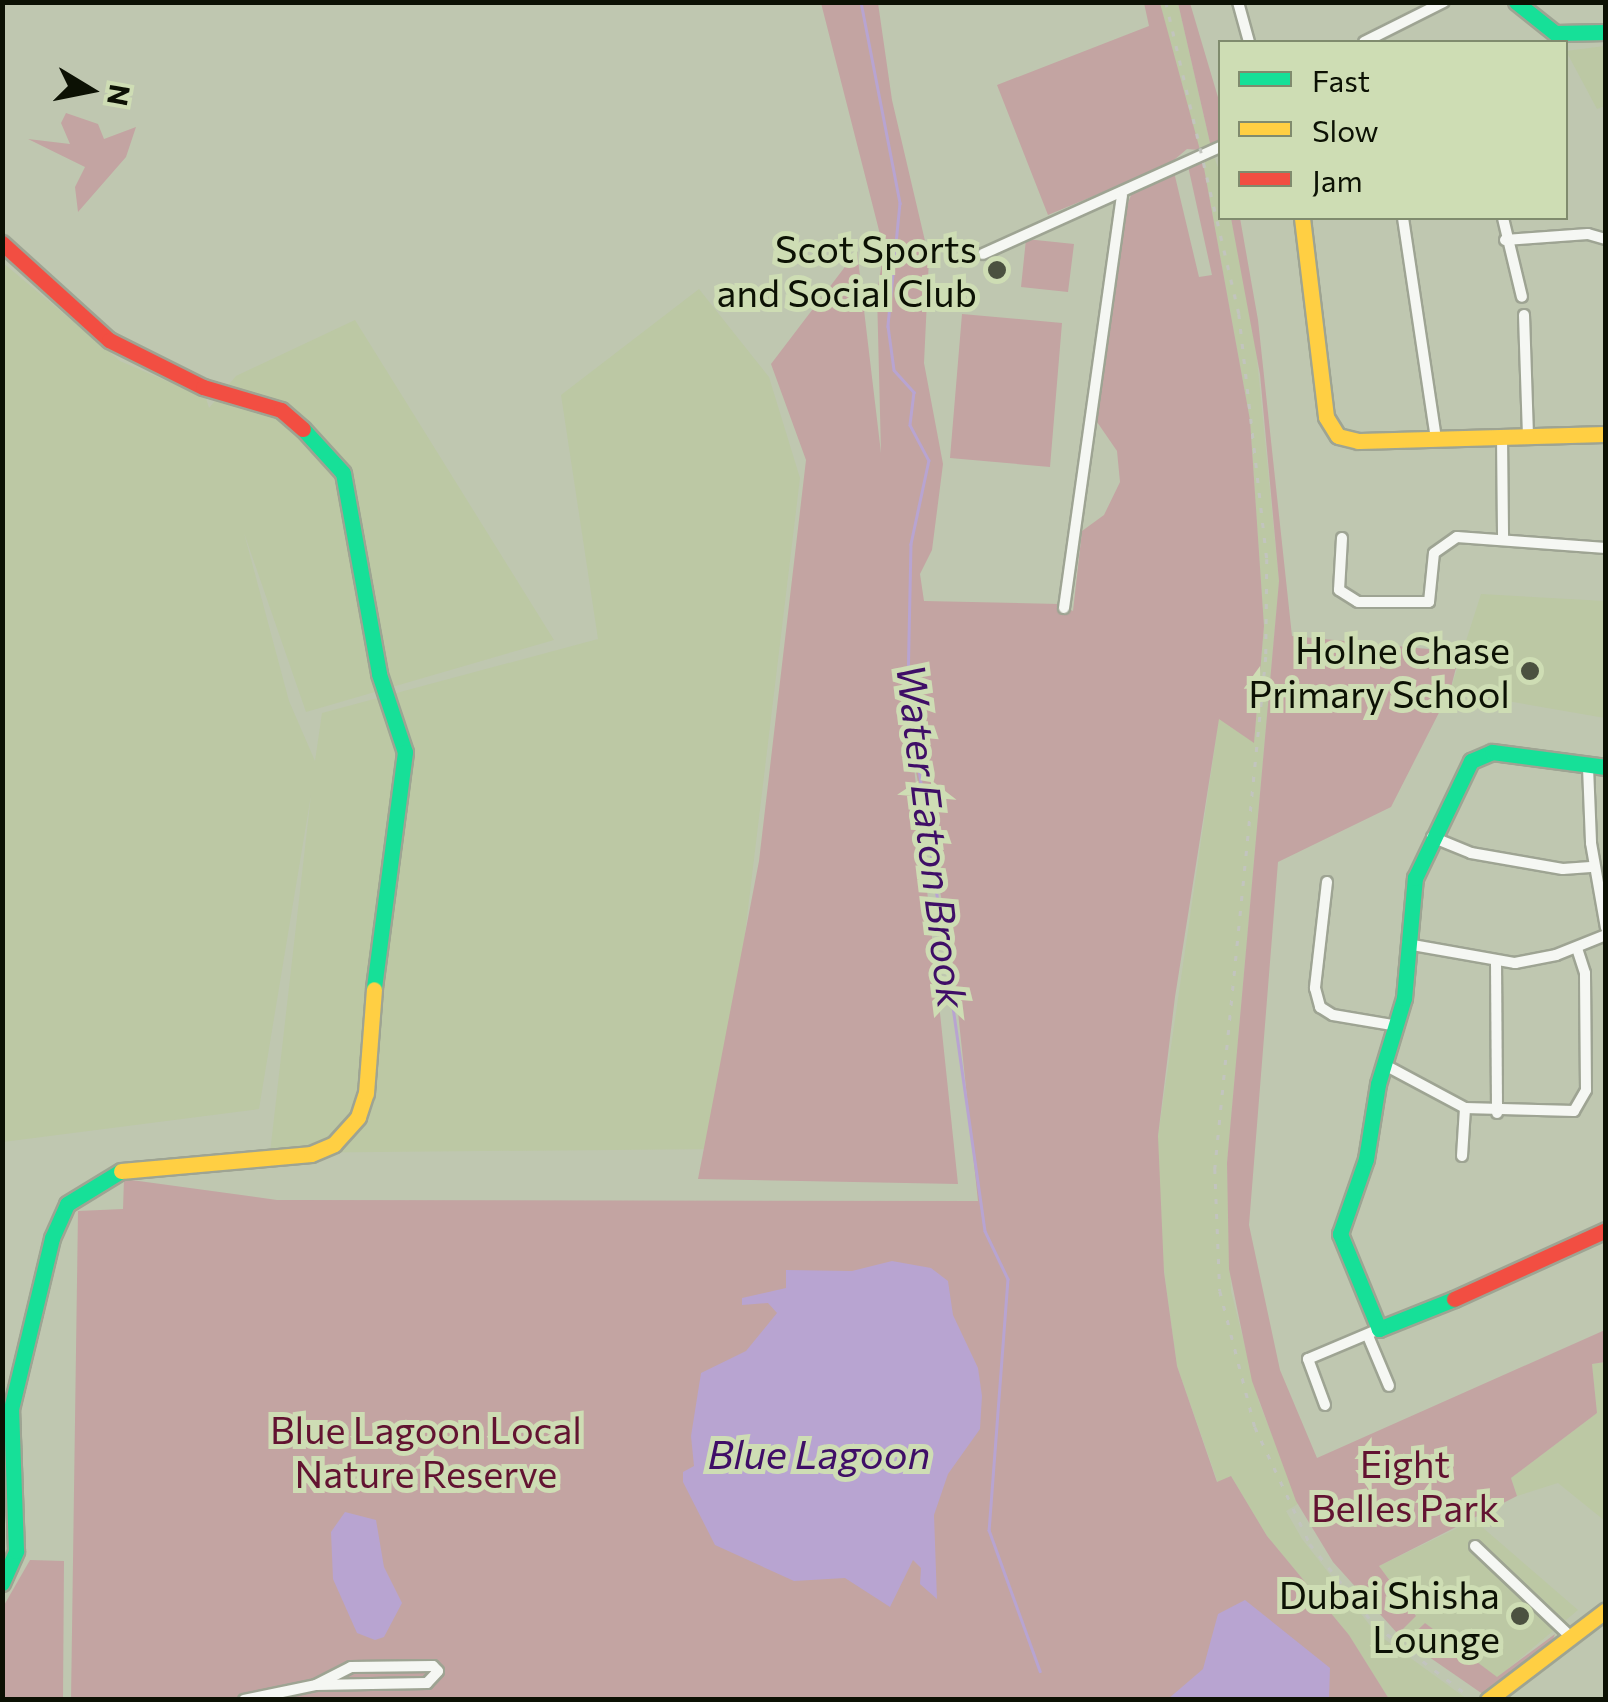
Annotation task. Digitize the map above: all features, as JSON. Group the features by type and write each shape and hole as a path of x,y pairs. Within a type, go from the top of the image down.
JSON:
{"street":[{"path":"1238,2 1248,40"},
{"path":"1368,40 1444,2"},
{"path":"1516,2 1553,38 1606,32"},
{"path":"983,254 1218,149"},
{"path":"1064,608 1122,195"},
{"path":"1302,220 1330,427 1358,442 1606,434"},
{"path":"1403,220 1436,438"},
{"path":"1503,220 1504,240 1522,297"},
{"path":"1504,240 1588,234 1606,239"},
{"path":"2,243 120,347 202,387 281,410 330,452 343,473 378,674 405,752 379,931 366,1093 358,1116 348,1133 311,1154 127,1167 67,1204 52,1238 11,1409 16,1551 2,1583"},
{"path":"1524,315 1528,436"},
{"path":"1502,436 1503,540"},
{"path":"1342,538 1338,582 1344,596 1420,602 1429,602 1439,545 1457,537 1606,548"},
{"path":"1389,1386 1340,1234 1366,1159 1383,1064 1398,1026 1415,878 1432,837 1480,753 1606,766"},
{"path":"1406,944 1496,962 1577,948 1606,932 1594,867 1588,767"},
{"path":"1432,837 1471,853 1564,868 1594,867"},
{"path":"1327,882 1315,988 1320,1006 1334,1015 1398,1026"},
{"path":"1383,1064 1464,1108 1498,1113 1566,1113 1584,1099 1585,973 1577,948"},
{"path":"1496,962 1498,1113"},
{"path":"1462,1156 1464,1108"},
{"path":"1324,1404 1308,1359 1606,1230"},
{"path":"1476,1546 1550,1611 1570,1636"},
{"path":"1488,1700 1606,1610"},
{"path":"244,1700 316,1685 427,1683 438,1671 433,1666 352,1667 316,1685"}],"shaded area":[{"path":"1160,3 1178,3 1211,147 1200,150 1196,140"},
{"path":"1605,46 1605,106 1597,109 1568,51"},
{"path":"1213,154 1218,168 1218,220 1231,220 1255,340 1279,581 1227,1163 1231,1291 1259,1402 1298,1504 1286,1511 1302,1539 1376,1633 1467,1699 1389,1699 1349,1635 1267,1536 1231,1476 1218,1483 1177,1366 1158,1226 1158,1136 1219,718 1254,742 1264,627 1250,420 1202,157"},
{"path":"2,262 120,361 206,398 209,408 236,376 355,320 554,640 306,712 244,533 289,701 315,761 322,713 598,639 561,395 699,289 769,377 800,478 719,1149 270,1153 311,795 259,1109 3,1142"},
{"name":"Holne Chase Primary School","path":"1481,594 1605,601 1605,718 1450,691"},
{"path":"1605,1362 1605,1521 1558,1483 1517,1496 1511,1478 1597,1413 1592,1364"},
{"path":"1474,1520 1578,1610 1497,1678 1425,1623 1406,1641 1398,1634 1416,1615 1379,1566"}],"green space":[{"name":"Blue Lagoon Local Nature Reserve","path":"821,3 878,3 892,100 929,258 924,363 943,464 932,550 920,574 924,601 1059,604 1073,611 1082,531 1104,515 1120,482 1117,451 1095,419 1118,230 1131,195 1174,172 1199,277 1212,275 1188,166 1202,157 1250,420 1264,626 1254,743 1219,719 1175,997 1158,1136 1164,1272 1177,1366 1217,1482 1231,1476 1267,1536 1349,1635 1389,1699 71,1700 78,1211 123,1209 124,1179 277,1200 978,1201 951,946 913,757 958,1184 698,1179 759,861 806,460 771,364 857,251 881,453 877,293 884,250"},
{"path":"1144,3 1160,3 1200,150 1187,149 1168,165 1048,215 997,85 1149,26"},
{"path":"1178,3 1190,3 1218,97 1218,143 1211,147"},
{"path":"66,113 98,124 104,139 136,127 126,157 78,212 75,187 85,167 28,139 70,144 61,123"},
{"name":"Eight Belles Park","path":"1231,220 1240,220 1258,320 1292,636 1460,652 1450,691 1391,807 1278,862 1249,1225 1280,1370 1317,1458 1605,1330 1605,1362 1592,1364 1597,1413 1511,1478 1517,1496 1379,1566 1416,1616 1398,1634 1333,1562 1296,1501 1252,1381 1229,1269 1227,1163 1279,581 1260,374"},
{"path":"1026,239 1074,244 1068,292 1021,287"},
{"path":"962,314 1062,323 1050,467 950,458"},
{"path":"30,1560 64,1561 63,1699 3,1699 3,1607"},
{"path":"1425,1623 1497,1677 1555,1634 1551,1645 1487,1697 1406,1641"}],"water":[{"name":"Blue Lagoon","path":"892,1261 931,1268 948,1281 953,1315 978,1368 982,1396 980,1429 948,1474 934,1515 937,1599 920,1584 921,1568 913,1560 890,1607 845,1578 794,1581 715,1545 683,1482 683,1472 694,1466 691,1436 701,1373 746,1351 777,1313 768,1303 742,1305 742,1298 786,1288 786,1270 852,1271"},
{"path":"345,1512 376,1520 384,1567 402,1603 384,1637 375,1640 357,1633 333,1579 331,1532"},
{"path":"1245,1600 1330,1668 1329,1699 1168,1699 1203,1669 1218,1614"}],"waterway":[{"name":"Water Eaton Brook","path":"861,2 900,203 888,326 894,370 914,392 910,425 929,460 911,544 908,692 985,1231 1008,1279 989,1530 1040,1671"}],"railway":[{"path":"1166,2 1239,314 1267,559 1266,657 1215,1169 1220,1291 1255,1427 1310,1544 1375,1625 1474,1700"}],"traffic: fast":[{"path":"1516,2 1555,33 1606,32"},
{"path":"303,429 343,473 379,674 405,752 374,989"},
{"path":"1454,1299 1379,1329 1340,1234 1366,1159 1378,1084 1404,998 1415,878 1471,761 1492,752 1606,767"},
{"path":"2,1583 16,1551 11,1409 52,1238 67,1204 121,1171"}],"traffic: slow":[{"path":"1302,220 1326,417 1338,436 1358,441 1606,434"},
{"path":"121,1171 311,1154 334,1144 358,1117 366,1093 374,989"},
{"path":"1488,1700 1606,1610"}],"traffic: jam":[{"path":"2,243 109,340 203,387 281,410 303,429"},
{"path":"1454,1299 1606,1230"}],"place":[{"name":"Scot Sports and Social Club","path":"997,270"},
{"name":"Holne Chase Primary School","path":"1530,671"},
{"name":"Dubai Shisha Lounge","path":"1520,1616"}]}
